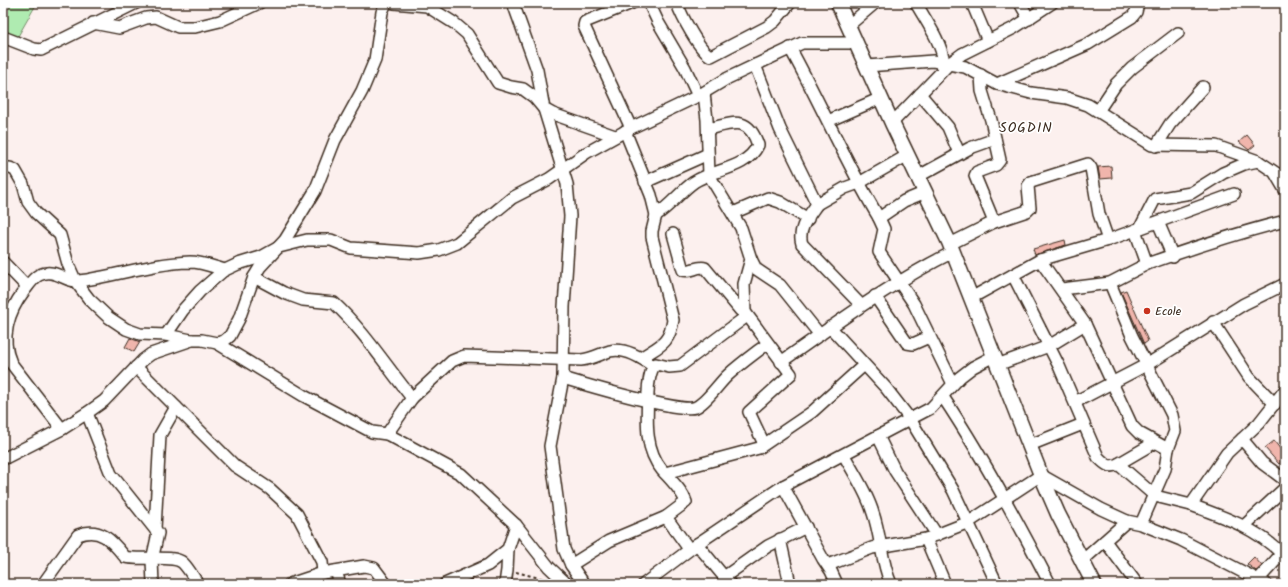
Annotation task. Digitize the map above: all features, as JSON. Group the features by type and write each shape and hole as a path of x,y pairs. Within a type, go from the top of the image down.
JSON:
{"street":[{"path":"3,37 34,50 41,50 109,15 123,11 136,3"},
{"path":"93,23 119,28 146,18 156,17 178,27 195,27 220,21 259,3"},
{"path":"217,343 224,341 230,336 239,319 254,277 260,267 285,240 314,191 335,140 362,92 375,60 382,12 386,3"},
{"path":"394,3 426,6 454,23 467,34 498,83 523,89 534,97 544,109 623,132"},
{"path":"512,3 537,70 544,109 567,184 570,216 564,307 563,378 550,446 564,549 571,565 584,584"},
{"path":"632,3 612,6 585,22 584,26 623,132 645,182 656,215 652,237 673,320 671,333 666,340 658,348 641,358"},
{"path":"649,3 658,22 701,94 708,129 709,175 733,213 751,259 759,272 780,285 789,294 820,335"},
{"path":"677,3 690,30 707,53 712,56 767,27 775,21 790,3"},
{"path":"848,26 875,3"},
{"path":"916,3 939,44 947,63"},
{"path":"972,3 988,41"},
{"path":"1020,3 1029,19"},
{"path":"892,123 947,63 1029,19 1052,3"},
{"path":"997,84 1088,44 1132,17 1136,12 1138,3"},
{"path":"835,4 857,43 892,123 919,176 951,247 1041,475 1058,514 1094,584"},
{"path":"1098,111 1121,78 1178,33"},
{"path":"166,335 183,310 225,270 261,257 279,247 308,240 323,239 331,240 351,248 419,253 439,250 457,243 512,198 563,170 586,153 623,132 701,94 755,65 802,42 857,43"},
{"path":"790,48 814,91 859,183 884,229 879,252 914,304 929,338 953,384"},
{"path":"867,66 933,61 965,67 997,84 1036,94 1067,98 1088,105 1136,136 1156,146 1216,146 1258,160 1285,178"},
{"path":"755,65 780,129 817,204"},
{"path":"981,75 982,91 995,139 999,162 975,174 994,222"},
{"path":"1156,146 1170,124 1204,87"},
{"path":"920,94 948,127 959,153"},
{"path":"828,121 881,98"},
{"path":"656,215 671,205 692,184 744,160 754,152 758,145 753,132 748,126 741,123 708,129"},
{"path":"919,176 959,153 995,139"},
{"path":"645,182 708,154"},
{"path":"861,305 802,244 800,238 801,232 817,204 845,188 859,183 908,155"},
{"path":"1147,264 1138,229 1155,198 1191,193 1223,173 1258,160"},
{"path":"781,362 861,305 951,247 956,241 994,222 1029,210 1028,186 1031,182 1088,164 1091,168 1096,201 1108,240"},
{"path":"3,168 10,168 14,170 23,184 28,202 36,213 60,235 68,264 76,282 88,299 108,317 126,329 140,334 166,335 217,343 304,396 356,424 372,432 387,434 461,474 516,525 549,567 567,584"},
{"path":"1274,171 1285,190"},
{"path":"879,218 904,201 926,192"},
{"path":"971,298 1040,260 1108,240 1234,194"},
{"path":"733,213 768,198 780,202 808,219"},
{"path":"1062,290 1110,283 1147,264 1173,257 1210,242 1285,221"},
{"path":"1158,222 1173,257"},
{"path":"674,234 683,270 686,271 702,267 705,268 740,310 746,314 791,375 750,410 749,413 764,444"},
{"path":"746,314 744,284 751,259"},
{"path":"1040,260 1085,324 1132,426 1138,433 1154,443 1168,449"},
{"path":"3,262 27,287"},
{"path":"62,429 5,355 7,321 13,305 38,275 49,272 56,273 76,282 147,268 190,262 204,263 225,270"},
{"path":"1013,275 1049,346 1098,457 1109,466 1118,464 1154,443"},
{"path":"254,277 284,293 303,300 334,303 366,336 390,371 412,398"},
{"path":"1110,283 1132,336 1148,364 1172,415 1174,431 1168,449 1165,469 1155,496 1141,524"},
{"path":"1075,402 1148,364 1213,322 1285,284"},
{"path":"875,296 907,343 913,344 929,338"},
{"path":"387,434 412,398 452,361 464,356 589,359 617,350 641,358 653,366 656,364 669,367 680,366 746,314"},
{"path":"1213,322 1250,376 1276,404"},
{"path":"644,584 693,546 783,486 931,408 953,384 973,367 1049,346 1085,324"},
{"path":"830,327 850,346 864,365 886,388 910,419 953,490 998,584"},
{"path":"3,459 62,429 104,401 136,367 151,354 192,340"},
{"path":"563,378 606,391 677,408 695,408 701,405 729,374 767,344"},
{"path":"665,473 755,449 812,412 864,365"},
{"path":"571,565 609,541 666,517 686,502 652,455 648,442 646,418 653,366"},
{"path":"136,367 235,466 270,489 297,514 322,562 323,573"},
{"path":"1191,506 1219,463 1276,404 1285,390"},
{"path":"943,396 1005,497 1050,584"},
{"path":"155,528 160,435 176,407"},
{"path":"87,412 111,474 158,533 152,560 152,584"},
{"path":"1030,445 1084,424"},
{"path":"878,436 895,471 937,535"},
{"path":"1242,439 1262,463 1285,480"},
{"path":"844,455 868,499 882,546 884,568 891,584"},
{"path":"1041,475 1101,509 1128,521 1141,524 1182,540 1263,583 1283,551 1267,539 1244,526 1191,506 1155,496 1118,464"},
{"path":"828,566 882,546 926,540 969,522 1005,497 1041,475"},
{"path":"783,486 828,566 836,584"},
{"path":"1244,526 1285,488"},
{"path":"666,517 727,580 780,539 806,527"},
{"path":"1082,561 1128,521"},
{"path":"505,584 508,549 516,525"},
{"path":"43,584 78,536 86,532 108,537 125,556 152,560 175,558 183,563 198,584"},
{"path":"780,539 790,584"},
{"path":"926,540 945,584"},
{"path":"1105,541 1137,584"},
{"path":"445,584 488,565 508,549"},
{"path":"290,584 323,573 364,566 374,568 386,584"},
{"path":"336,571 340,584"}],"path":[{"path":"507,570 551,581"}],"green space":[{"path":"3,3 37,3 17,38 3,29"}],"building":[{"path":"1247,135 1255,145 1249,150 1239,142"},
{"path":"1111,166 1112,178 1100,179 1098,167"},
{"path":"1065,240 1066,245 1035,255 1033,249"},
{"path":"1126,290 1148,341 1144,344 1121,292"},
{"path":"130,338 140,342 134,352 125,347"},
{"path":"1274,441 1285,455 1285,459 1279,464 1265,448"},
{"path":"1254,557 1262,566 1256,571 1247,564"}],"place":[{"name":"Ecole","path":"1147,311"}],"district":[{"name":"SOGDIN","path":"1026,127"}]}
